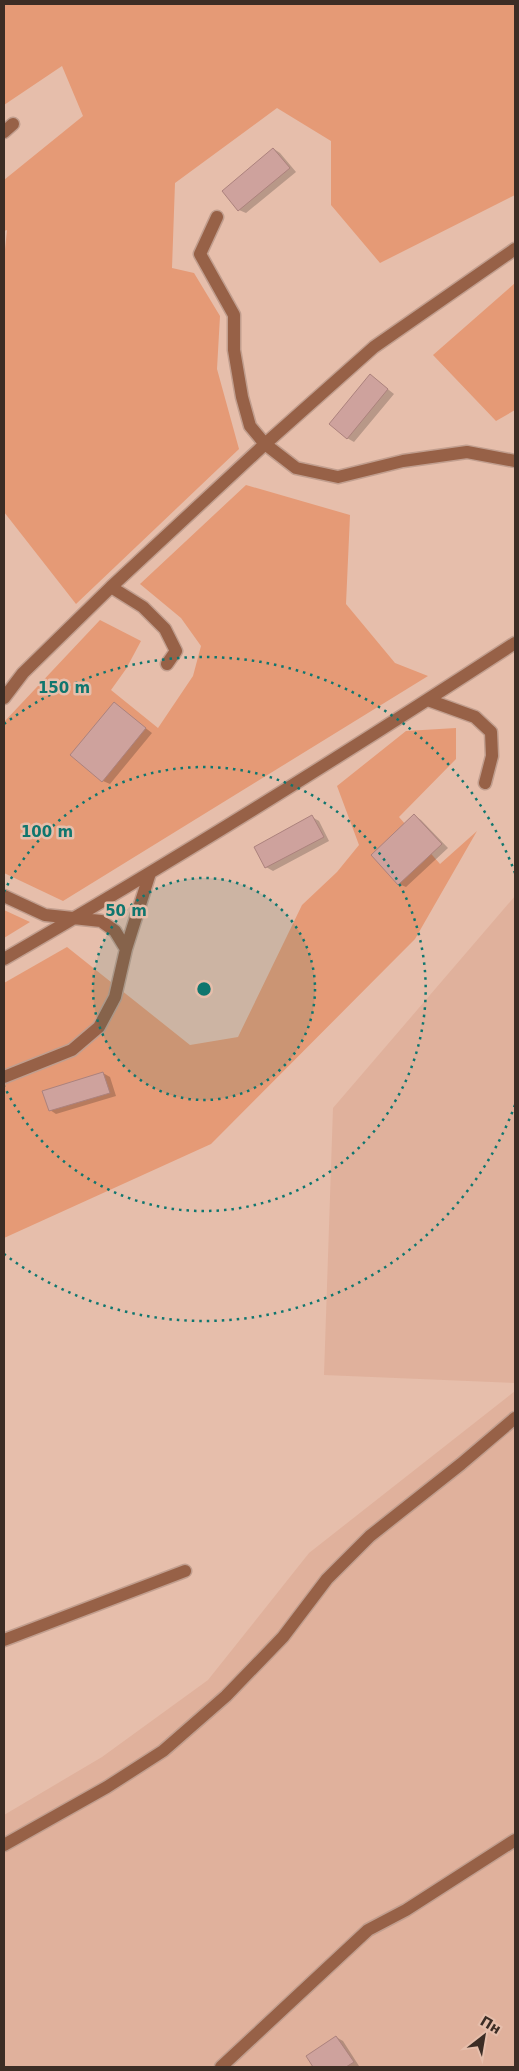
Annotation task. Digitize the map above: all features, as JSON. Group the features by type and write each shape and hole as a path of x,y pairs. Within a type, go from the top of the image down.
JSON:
{"lane":[{"path":"217,218 200,254 234,315 234,350 242,397 250,426 265,444 296,468 338,477 403,461 467,452 515,461"},
{"path":"4,698 23,673 111,587 265,444 374,347 515,249"},
{"path":"111,587 143,607 165,629 176,651 167,664"},
{"path":"4,959 150,873 428,700 515,643"},
{"path":"428,700 475,717 492,732 492,756 485,783"},
{"path":"4,1077 72,1050 99,1027 115,997 126,949 150,873"},
{"path":"4,896 45,915 100,921 115,931 126,949"},
{"path":"4,1845 107,1786 163,1751 239,1683 283,1637 327,1579 370,1536 462,1464 515,1418"},
{"path":"4,1640 185,1571"},
{"path":"221,2067 368,1930 414,1905 515,1840"}],"shaded area":[{"path":"4,4 515,4 515,195 380,263 331,205 331,141 277,108 175,183 172,268 194,273 220,316 217,369 239,449 76,604 4,512 4,259 7,230 4,231 4,180 83,116 62,66 4,105"},
{"path":"515,283 515,410 496,421 433,355"},
{"path":"246,485 350,515 346,604 395,663 428,676 63,901 4,873 4,722 100,620 141,641 126,669 111,690 158,728 193,676 201,646 181,618 140,584"},
{"path":"456,728 456,759 399,817 440,864 477,831 415,939 211,1144 4,1238 4,983 67,947 190,1045 238,1037 302,905 337,872 359,845 337,786 406,731"},
{"path":"515,896 515,1383 324,1375 333,1108"},
{"path":"4,910 30,922 4,938"},
{"path":"515,1391 515,2067 4,2067 4,1815 102,1757 208,1680 309,1553"}],"building":[{"path":"273,148 290,168 238,211 222,191"},
{"path":"370,374 388,389 347,439 329,424"},
{"path":"114,702 146,728 102,782 70,755"},
{"path":"414,814 442,844 398,885 371,855"},
{"path":"312,815 324,837 265,868 254,847"},
{"path":"103,1072 110,1093 49,1111 42,1091"},
{"path":"336,2036 354,2062 346,2067 313,2067 306,2056"}]}
